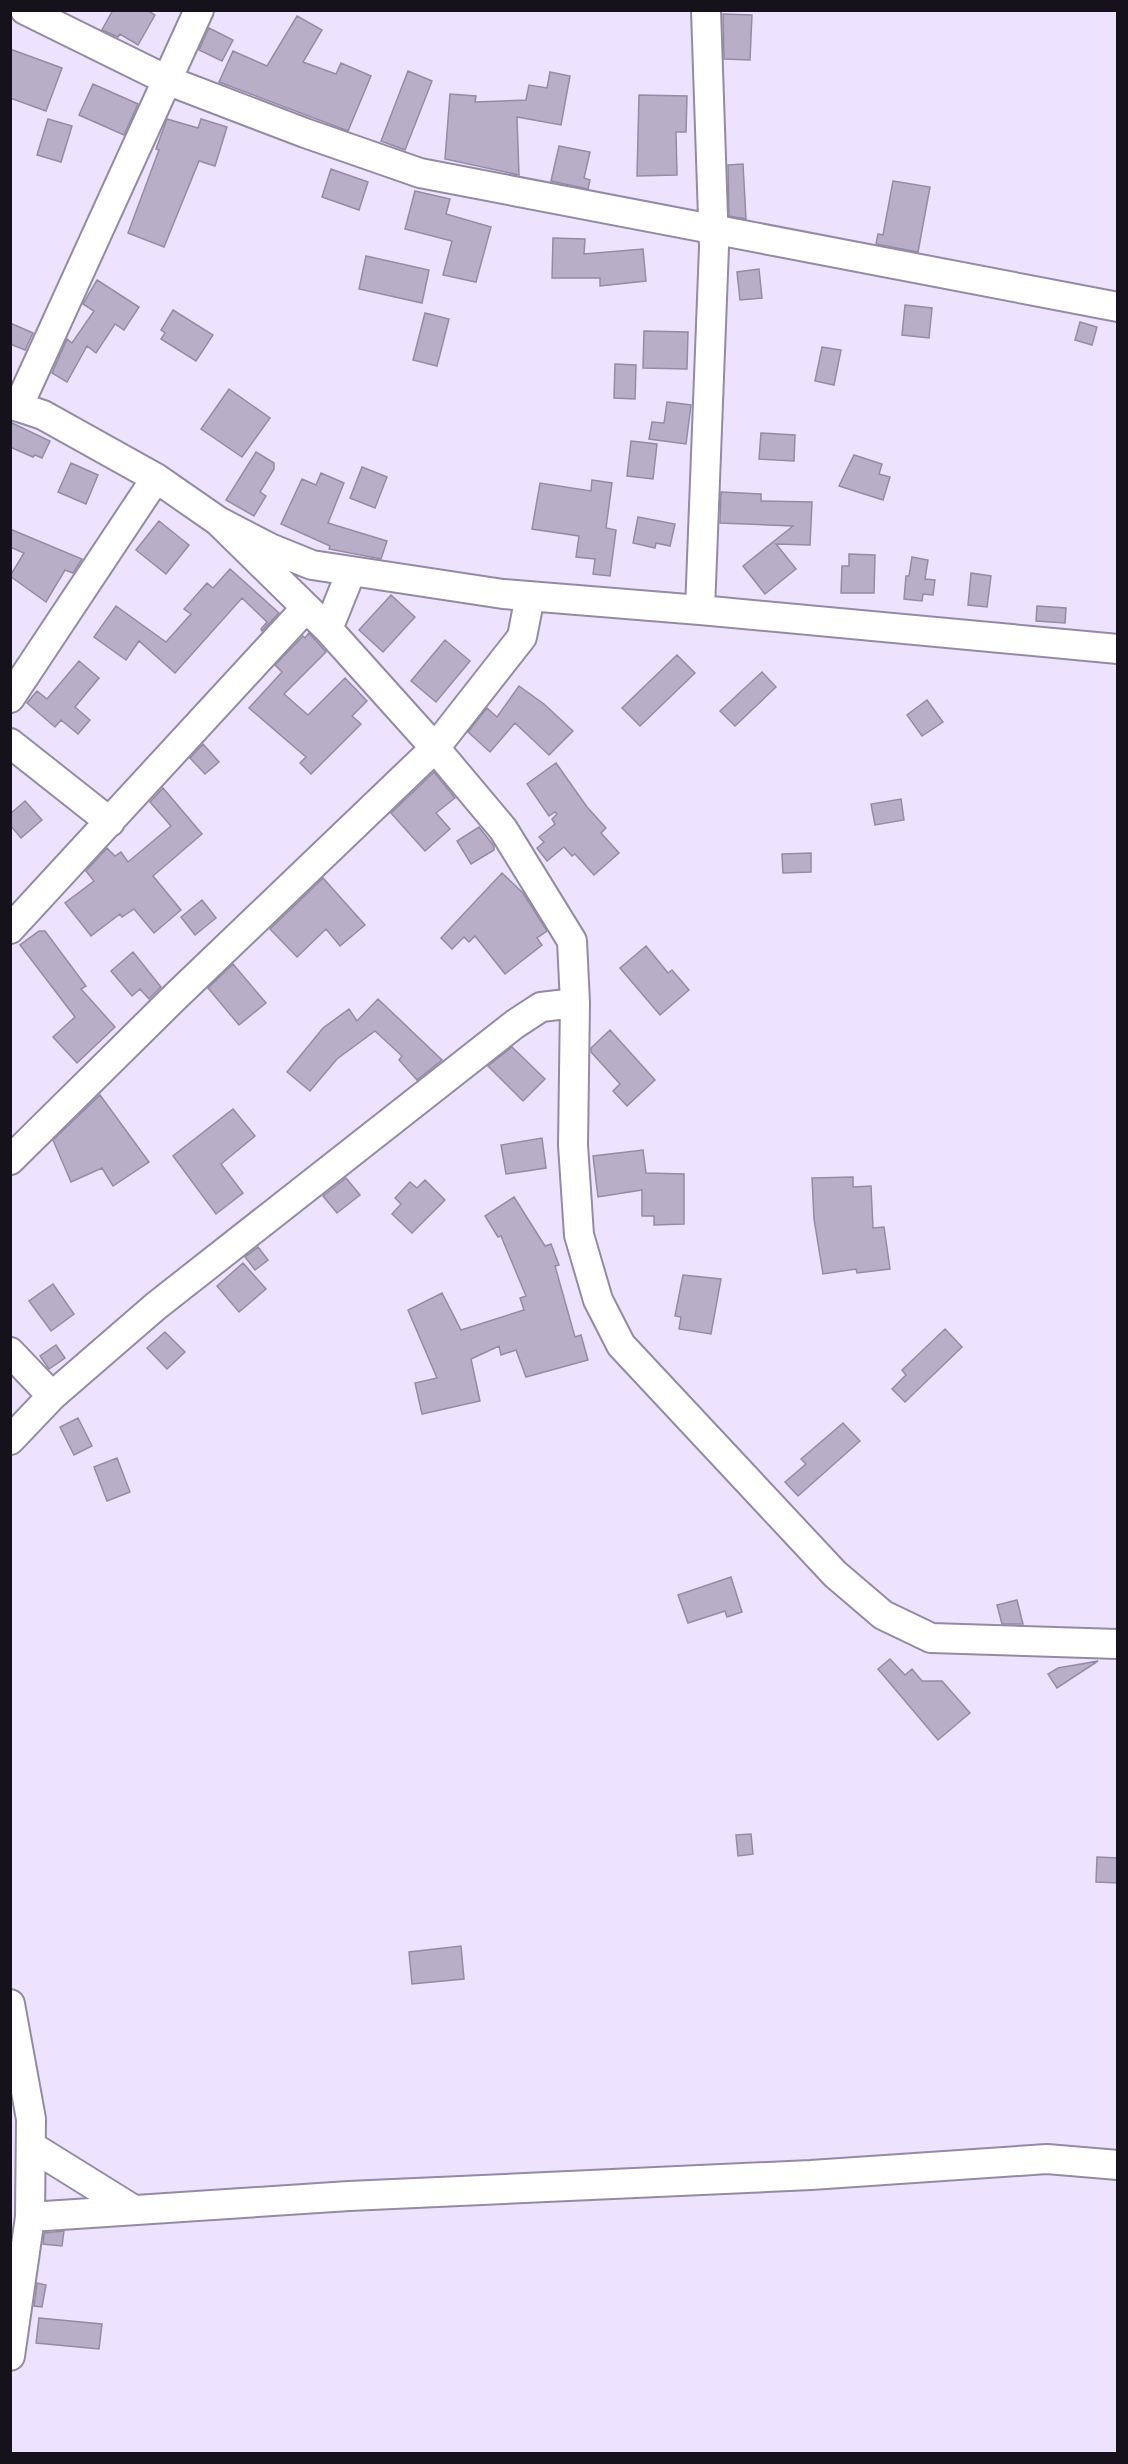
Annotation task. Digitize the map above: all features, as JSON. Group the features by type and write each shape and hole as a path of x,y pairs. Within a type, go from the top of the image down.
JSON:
{"street":[{"path":"25,10 169,81 305,133 420,173 713,232 1118,307"},
{"path":"199,10 169,81 14,405 43,415 156,478 218,521 270,548 312,565 530,596 1118,649"},
{"path":"700,610 713,232 706,10"},
{"path":"10,698 156,478"},
{"path":"218,521 305,609 328,629 435,747 503,829 572,941 575,1003 573,1145 579,1235 598,1300 621,1345 835,1574 883,1615 931,1638 1118,1644"},
{"path":"328,629 351,572"},
{"path":"10,1160 176,996 435,747 522,638 530,596"},
{"path":"10,929 305,609"},
{"path":"10,743 110,822"},
{"path":"10,1440 52,1396 156,1306 515,1024 541,1007 575,1003"},
{"path":"10,1352 52,1396"},
{"path":"10,2004 31,2119 30,2217 10,2356"},
{"path":"31,2145 134,2210"},
{"path":"30,2217 350,2196 811,2175 1047,2159 1118,2165"}],"building":[{"path":"113,10 147,10 155,15 138,45 120,34 118,37 102,30"},
{"path":"723,14 752,15 750,60 724,59"},
{"path":"297,16 322,30 303,62 336,74 341,63 371,76 348,131 219,82 233,51 267,66"},
{"path":"209,28 233,40 222,61 199,50"},
{"path":"10,49 62,68 46,111 10,98"},
{"path":"408,71 432,81 405,150 381,141"},
{"path":"550,72 570,76 561,125 517,117 519,175 445,159 450,94 476,96 475,102 526,100 529,85 547,88"},
{"path":"93,84 138,104 124,135 79,115"},
{"path":"639,95 687,96 686,132 676,132 677,175 637,176"},
{"path":"48,119 72,126 61,162 37,155"},
{"path":"167,119 198,128 201,119 227,127 215,166 199,161 164,247 128,233 159,150 156,149"},
{"path":"559,146 590,152 584,178 590,180 588,189 551,181"},
{"path":"743,164 746,219 729,216 728,165"},
{"path":"331,169 368,182 359,210 322,197"},
{"path":"893,181 930,187 918,252 876,244 878,234 883,235"},
{"path":"415,191 450,199 446,214 491,227 476,282 443,275 452,241 405,229"},
{"path":"553,238 585,239 584,254 643,249 646,281 600,286 600,278 552,278"},
{"path":"366,256 429,270 422,303 359,289"},
{"path":"759,269 762,298 740,300 737,272"},
{"path":"97,280 139,307 124,330 115,324 96,353 87,346 67,382 52,373 67,339 72,343 94,311 83,304"},
{"path":"905,305 932,308 929,338 902,335"},
{"path":"173,310 213,335 196,361 161,339 165,333 161,330"},
{"path":"425,313 449,319 437,366 413,360"},
{"path":"1080,322 1097,327 1092,345 1075,340"},
{"path":"10,323 33,333 25,350 10,344"},
{"path":"644,331 688,332 687,369 643,368"},
{"path":"822,347 841,350 834,385 815,381"},
{"path":"615,364 636,365 635,399 614,398"},
{"path":"229,389 270,418 242,457 201,429"},
{"path":"667,402 691,405 686,444 649,439 652,422 664,423"},
{"path":"10,422 50,441 42,458 35,455 33,457 10,447"},
{"path":"761,433 795,435 794,461 759,459"},
{"path":"631,441 657,444 653,479 627,476"},
{"path":"256,452 274,463 274,469 260,492 266,496 254,516 226,500"},
{"path":"854,455 882,464 879,474 890,477 883,500 839,486"},
{"path":"71,463 98,475 86,504 58,492"},
{"path":"362,467 387,477 375,508 350,498"},
{"path":"321,473 344,483 328,523 387,541 381,559 329,549 330,546 281,524 302,479 316,485"},
{"path":"592,480 612,483 606,528 616,530 610,576 593,574 595,559 576,557 579,536 532,529 540,483 591,491"},
{"path":"721,492 761,494 761,501 812,502 810,545 776,544 796,569 765,594 743,566 793,526 720,523"},
{"path":"638,517 675,524 670,546 656,543 655,548 633,543"},
{"path":"159,521 189,545 166,574 136,550"},
{"path":"10,529 82,559 73,573 65,570 46,602 10,576 24,553 10,547"},
{"path":"849,554 875,555 874,593 841,593 842,566 849,566"},
{"path":"912,557 928,560 925,579 935,580 933,595 923,594 922,601 904,599 906,576 909,576"},
{"path":"230,569 279,613 262,631 261,629 267,622 242,598 175,673 139,641 126,660 94,637 116,606 166,642 191,614 184,609 207,583 213,588"},
{"path":"971,573 991,576 987,607 968,605"},
{"path":"391,595 415,617 383,652 359,630"},
{"path":"1037,606 1066,608 1065,623 1036,621"},
{"path":"309,633 326,652 284,694 308,715 345,678 367,701 352,716 361,724 311,774 300,763 306,757 249,708 282,672 275,665 303,636 305,638"},
{"path":"445,640 470,661 436,702 411,681"},
{"path":"677,655 695,673 640,726 622,708"},
{"path":"79,661 99,678 75,707 90,720 78,734 61,720 55,727 27,703 37,691 47,699"},
{"path":"762,672 776,687 735,726 720,711"},
{"path":"519,686 544,704 573,731 549,755 515,723 490,752 468,732 487,708 497,717"},
{"path":"927,700 943,722 922,736 907,715"},
{"path":"203,744 219,762 205,774 190,758"},
{"path":"556,763 587,807 606,828 601,833 619,853 594,875 575,854 572,856 564,847 547,861 537,848 544,842 539,837 555,824 552,819 557,814 555,812 549,816 527,784"},
{"path":"434,772 455,798 436,813 450,829 425,851 391,813"},
{"path":"163,788 202,834 153,876 181,910 154,933 134,909 122,917 120,914 91,936 65,903 94,881 86,871 107,848 115,856 121,852 128,862 171,826 150,802"},
{"path":"901,799 904,820 875,825 871,804"},
{"path":"25,801 42,820 21,838 10,825 10,814"},
{"path":"479,827 494,846 494,850 471,864 457,841"},
{"path":"811,853 811,872 783,873 782,854"},
{"path":"502,873 523,893 547,931 537,938 542,945 505,974 475,936 469,942 464,937 452,949 441,938"},
{"path":"323,878 365,925 340,946 326,929 297,957 270,929"},
{"path":"202,900 216,918 195,935 181,917"},
{"path":"39,931 45,931 86,986 81,989 115,1027 77,1063 53,1037 75,1017 20,945"},
{"path":"646,946 668,973 672,970 689,990 660,1015 620,968"},
{"path":"133,952 161,987 149,999 140,989 132,996 111,971"},
{"path":"233,964 266,1003 239,1025 208,988"},
{"path":"378,999 442,1060 417,1080 399,1060 402,1056 375,1031 337,1059 310,1091 287,1072 323,1028 349,1009 357,1021"},
{"path":"610,1030 655,1080 627,1106 613,1091 620,1084 591,1052 591,1048"},
{"path":"512,1047 545,1079 523,1101 488,1066"},
{"path":"100,1095 149,1162 113,1186 102,1168 71,1182 53,1140"},
{"path":"233,1109 255,1136 221,1164 243,1193 216,1214 173,1156"},
{"path":"542,1138 546,1168 506,1174 501,1145"},
{"path":"643,1150 646,1173 684,1174 684,1224 654,1225 654,1216 642,1216 642,1190 598,1197 593,1156"},
{"path":"853,1177 853,1187 871,1186 873,1228 884,1227 890,1269 857,1273 856,1269 823,1274 814,1219 812,1178"},
{"path":"346,1178 360,1195 337,1213 323,1196"},
{"path":"425,1180 445,1200 412,1233 392,1214 401,1204 395,1198 410,1182 417,1188"},
{"path":"514,1197 545,1246 551,1244 559,1265 555,1266 575,1337 581,1335 588,1360 526,1377 516,1350 501,1355 499,1346 471,1359 480,1401 422,1414 415,1383 437,1378 408,1310 442,1293 461,1330 524,1310 520,1298 526,1296 501,1236 498,1237 485,1216"},
{"path":"258,1247 268,1260 255,1270 245,1257"},
{"path":"243,1263 266,1289 239,1312 217,1286"},
{"path":"683,1275 721,1279 711,1334 679,1329 681,1317 675,1316"},
{"path":"53,1284 74,1314 51,1331 29,1301"},
{"path":"945,1329 962,1347 905,1402 892,1389 906,1375 902,1370"},
{"path":"165,1332 185,1352 167,1369 147,1348"},
{"path":"56,1345 65,1358 49,1369 40,1356"},
{"path":"78,1418 92,1446 74,1455 60,1427"},
{"path":"843,1423 860,1441 798,1496 785,1482 806,1464 801,1459"},
{"path":"117,1458 130,1492 107,1501 94,1467"},
{"path":"731,1577 742,1612 727,1617 725,1611 688,1623 678,1595"},
{"path":"1017,1600 1023,1624 1002,1624 997,1605"},
{"path":"890,1659 905,1675 912,1669 922,1681 942,1681 970,1713 938,1740 878,1669"},
{"path":"1098,1661 1057,1688 1048,1674 1058,1668"},
{"path":"751,1834 753,1854 738,1856 736,1835"},
{"path":"1097,1857 1118,1858 1118,1883 1096,1882"},
{"path":"461,1946 464,1979 412,1984 409,1952"},
{"path":"64,2231 62,2246 43,2244 44,2233"},
{"path":"37,2283 46,2285 42,2307 34,2306"},
{"path":"39,2318 102,2324 99,2349 36,2343"}]}
